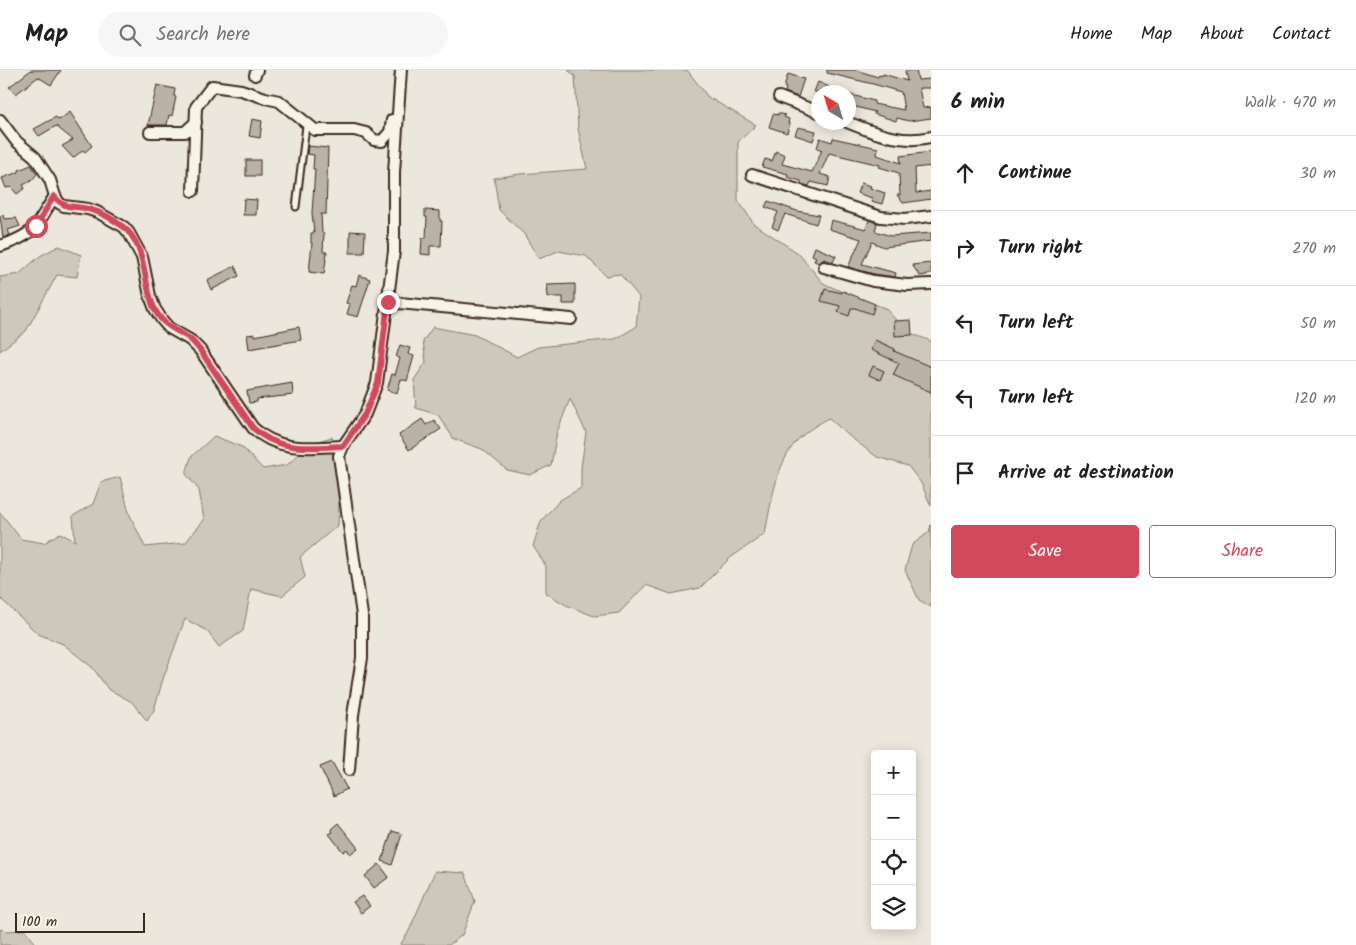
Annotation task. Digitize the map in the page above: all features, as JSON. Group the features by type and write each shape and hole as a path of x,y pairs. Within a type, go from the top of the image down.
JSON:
{"street":[{"path":"349,770 353,715 362,658 362,615 339,456 343,446 365,414 378,383 394,251 394,172 401,70"},
{"path":"193,190 196,108 212,86 241,90 278,101 315,130 354,130 366,133 374,140 382,141 390,132 392,115 398,95"},
{"path":"779,97 811,109"},
{"path":"0,120 16,141 35,157 50,180 54,196 60,203 64,206 97,212 124,227 129,233 142,257 150,296 162,320 169,328 190,340 200,350 253,428 263,438 282,445 300,448 343,446"},
{"path":"150,132 185,132 196,122"},
{"path":"856,126 880,135 898,139 923,139 931,137"},
{"path":"752,176 881,217 905,219 931,216"},
{"path":"0,246 22,238 36,226 54,196"},
{"path":"824,267 873,281 907,285 931,284"},
{"path":"388,302 571,319"}],"lane":[{"path":"296,207 306,126 315,130"}],"shaded area":[{"path":"568,70 687,70 708,97 756,125 738,142 738,200 754,224 798,253 823,283 885,308 907,332 931,341 931,506 921,483 908,466 877,457 829,418 803,435 787,455 776,481 765,534 730,558 700,588 671,594 646,585 619,613 594,616 566,605 546,593 546,566 533,546 541,521 560,500 581,488 581,468 586,432 570,399 557,432 551,465 530,475 507,470 482,449 454,439 438,415 416,408 414,380 426,362 423,341 433,327 475,335 517,357 538,347 615,339 636,327 639,297 620,274 606,276 586,256 558,251 539,259 524,234 499,210 494,178 587,169 578,129 575,76"},
{"path":"59,246 81,255 77,277 57,275 26,331 0,351 0,277 19,274 40,256"},
{"path":"214,436 242,447 263,469 287,465 311,443 332,437 339,504 338,525 300,557 305,577 282,596 251,589 243,631 219,647 207,631 185,619 154,710 147,721 132,702 108,689 93,668 63,644 38,634 0,598 0,512 21,539 44,543 60,533 75,541 73,516 93,504 101,482 120,477 129,513 145,547 185,543 204,520 199,490 186,474 191,457"},
{"path":"931,525 931,607 919,600 905,570 912,545 929,532"},
{"path":"435,871 465,873 475,901 462,935 449,945 400,945 408,933"},
{"path":"0,929 6,931 25,930 37,945 0,945"}],"building":[{"path":"31,70 61,70 51,85 38,77 16,94 9,87"},
{"path":"827,70 856,70 878,77 883,74 907,81 905,71 916,70 918,80 931,79 931,88 919,88 923,108 931,107 931,118 909,121 897,118 896,121 874,114 875,112 856,107 856,96 874,101 874,104 904,110 901,92 827,73"},
{"path":"788,74 804,79 798,97 785,92 786,88 784,87"},
{"path":"157,85 175,89 174,96 176,97 172,116 169,115 167,125 148,125"},
{"path":"70,112 92,146 73,158 62,146 73,140 56,126 39,136 34,129 56,117 59,120"},
{"path":"778,113 785,115 784,117 789,119 788,124 790,124 787,133 769,127 773,114 778,115"},
{"path":"252,119 262,121 260,138 249,136"},
{"path":"798,127 816,131 813,141 795,135"},
{"path":"820,138 832,142 833,138 878,148 877,155 901,163 900,156 931,152 931,166 915,168 916,193 931,191 931,199 903,203 897,195 900,195 899,173 879,167 880,165 829,153 820,174 830,177 828,186 811,182 809,186 801,184 801,181 787,177 788,174 762,167 765,159 772,161 776,151 785,155 782,164 812,172 822,150 817,148"},
{"path":"308,146 328,148 326,214 321,214 322,233 324,233 323,252 327,252 324,274 309,272 312,243 311,233 314,233 312,213 315,169 313,169 314,155 307,154"},
{"path":"246,160 260,160 260,176 246,176"},
{"path":"31,165 37,174 31,181 23,185 25,188 17,194 11,187 6,188 2,178"},
{"path":"861,183 885,193 882,204 871,201 872,198 857,193"},
{"path":"244,199 257,200 256,215 243,215"},
{"path":"768,201 797,211 819,215 816,224 785,214 778,230 772,227 778,212 765,207"},
{"path":"425,210 440,211 440,221 442,221 441,246 430,246 430,255 421,254 422,238 426,238 427,217 425,217"},
{"path":"3,215 4,219 16,218 20,226 8,230 10,235 3,238 0,216"},
{"path":"831,220 866,229 869,220 877,223 875,231 891,236 931,233 931,241 884,247 872,242 862,264 896,273 895,277 874,274 848,267 861,239 829,229"},
{"path":"350,231 365,232 364,253 350,253"},
{"path":"815,247 836,256 833,262 824,259 819,263 814,261 816,257 812,255"},
{"path":"931,263 931,274 920,276 912,265"},
{"path":"235,266 239,276 211,290 207,280"},
{"path":"359,275 370,279 358,317 347,314 350,304 346,303 352,285 356,286"},
{"path":"575,284 575,304 563,304 563,297 548,297 547,285"},
{"path":"825,289 842,293 843,291 875,304 872,314 855,308 851,308 849,316 838,312 840,306 821,301"},
{"path":"911,320 912,335 895,336 894,321"},
{"path":"299,327 301,340 249,349 247,335 255,334 255,336"},
{"path":"875,340 895,349 894,351 931,367 931,392 893,375 899,363 871,350"},
{"path":"400,345 410,348 408,354 414,356 407,381 401,379 397,393 387,390 392,374 395,375 400,358 396,357"},
{"path":"873,366 884,371 880,380 869,375"},
{"path":"292,383 293,395 257,399 257,402 249,403 247,391"},
{"path":"422,419 426,425 434,420 441,429 409,450 399,435"},
{"path":"332,762 347,789 334,796 320,767"},
{"path":"338,823 358,848 350,854 347,849 343,852 329,834 333,832 331,829"},
{"path":"392,831 402,834 392,865 382,861"},
{"path":"379,864 389,877 374,888 365,876"},
{"path":"362,896 370,906 361,913 353,902"}],"route":[{"path":"36,226 54,196 64,206 97,212 124,227 134,240 142,257 150,296 162,320 169,328 190,340 200,350 253,428 263,438 282,445 300,448 343,446 365,414 378,383 388,302"}]}
